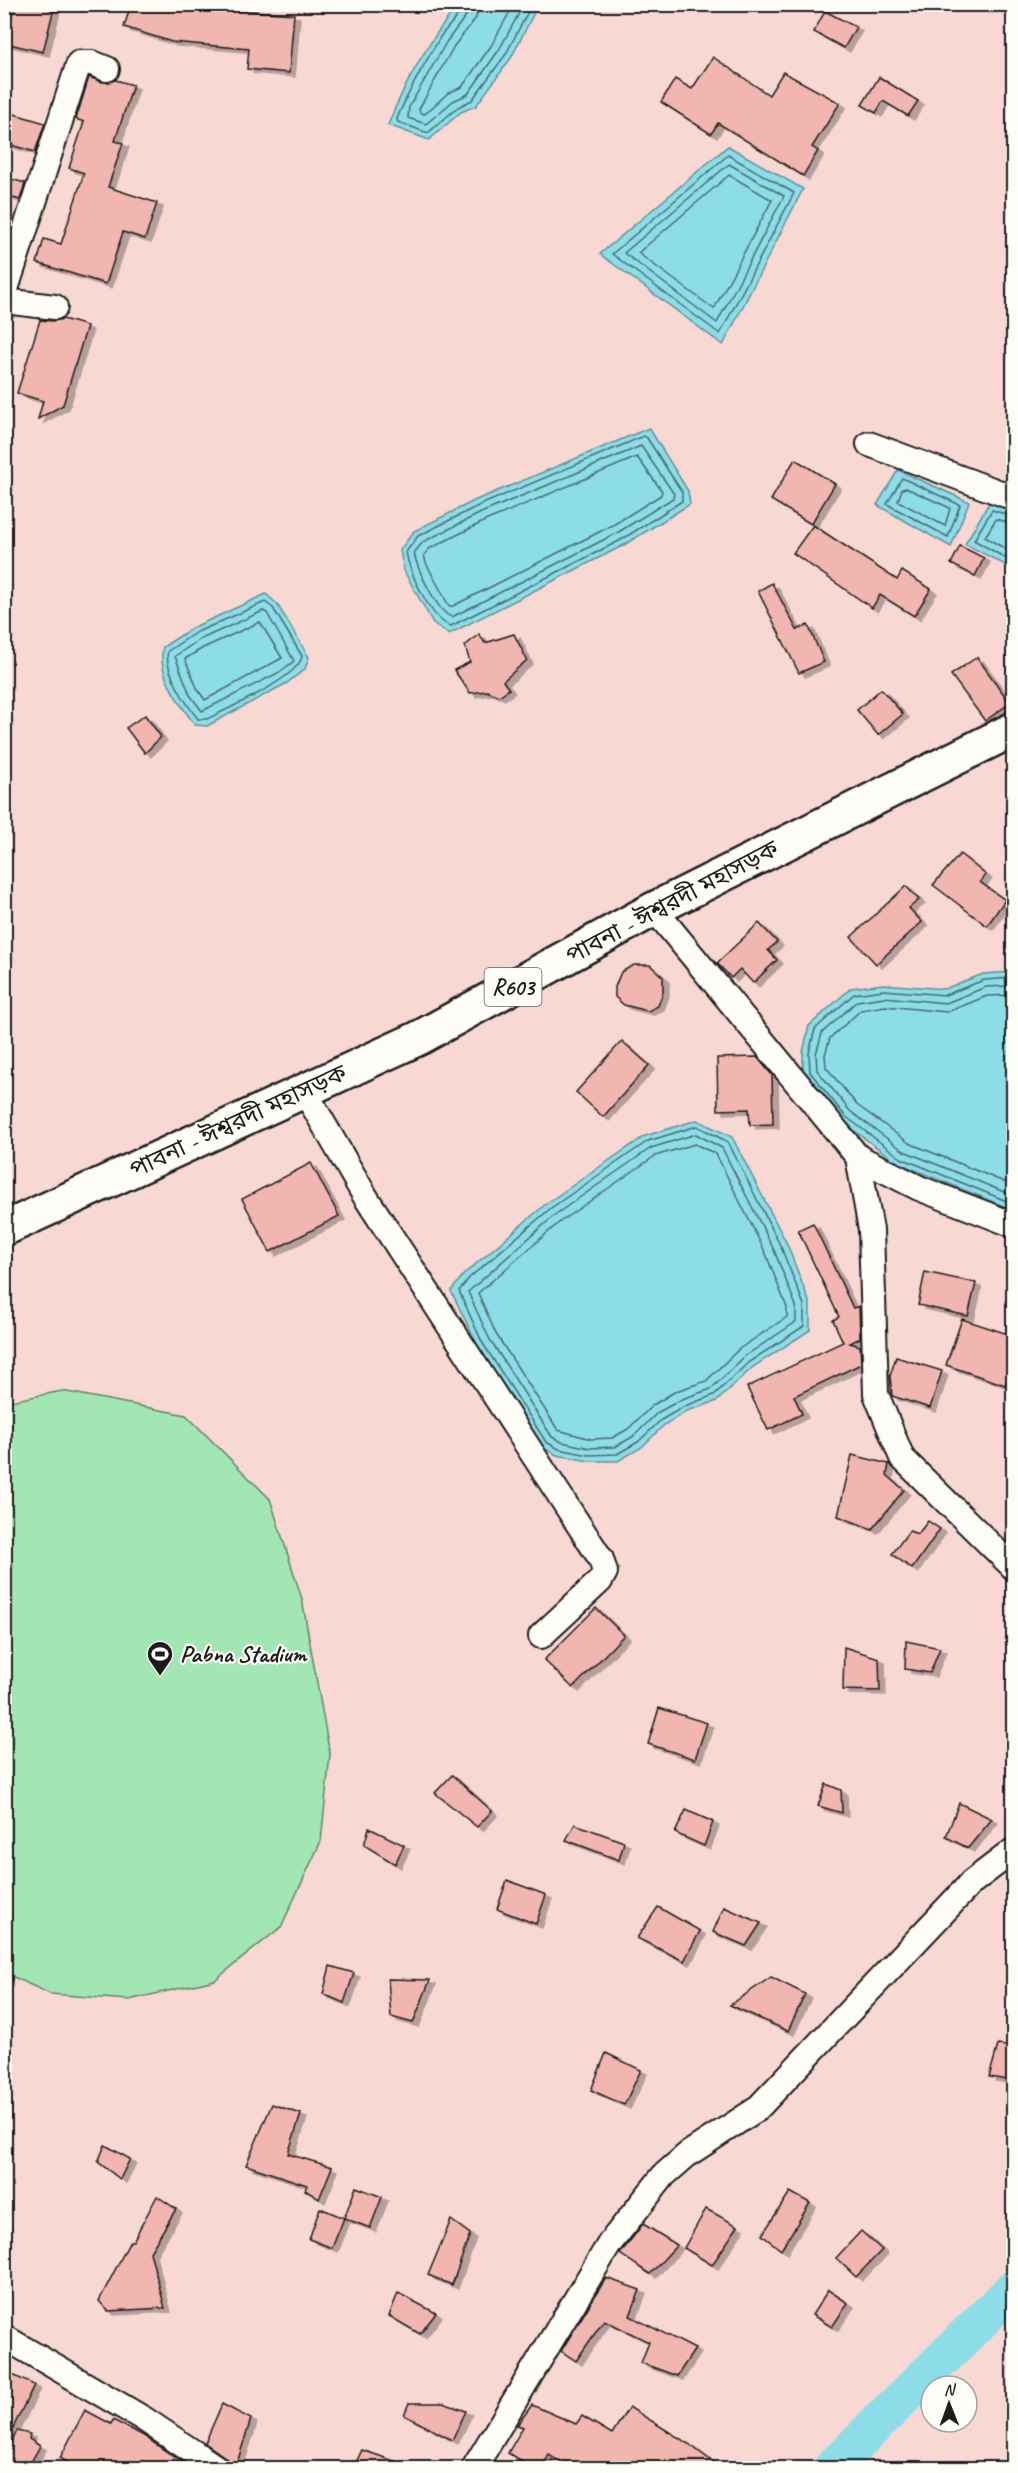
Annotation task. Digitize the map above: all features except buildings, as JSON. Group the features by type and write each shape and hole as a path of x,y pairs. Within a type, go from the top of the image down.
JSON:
{"main road":[{"name":"পাবনা - ঈশ্বরদী মহাসড়ক","path":"4,1229 419,1038 654,909 1014,729"}],"street":[{"path":"4,295 79,63 92,63 107,69"},
{"path":"4,301 55,308"},
{"path":"869,444 1014,498"},
{"path":"654,909 858,1156 919,1188 1014,1225"},
{"path":"304,1090 365,1196 601,1558 605,1572 600,1581 541,1636"},
{"path":"858,1156 871,1230 876,1394 902,1458 1014,1568"},
{"path":"474,2469 610,2243 664,2175 688,2154 757,2109 972,1882 1014,1850"},
{"path":"4,2337 144,2419 217,2469"}],"shaded area":[{"path":"5,5 1013,5 1013,2468 5,2468"}],"green space":[{"name":"Pabna Stadium","path":"62,1391 186,1415 270,1499 302,1599 330,1755 321,1841 281,1927 215,1980 129,2000 50,1994 5,1973 5,1402"}],"water":[{"path":"458,5 538,5 511,58 476,106 461,112 429,140 388,125 418,62"},
{"path":"728,146 803,189 723,345 600,254"},
{"path":"649,428 688,491 690,504 624,545 449,634 433,623 404,571 400,550 414,531 476,500"},
{"path":"898,470 969,502 951,547 877,505"},
{"path":"990,501 1013,512 1013,569 965,544"},
{"path":"266,594 277,604 309,657 305,669 287,683 207,726 195,725 176,698 166,678 162,657 163,647 192,628"},
{"path":"1013,972 1013,1210 898,1163 841,1121 803,1074 803,1052 809,1026 851,988 883,984 944,989 983,974"},
{"path":"697,1120 732,1137 787,1244 810,1304 810,1330 753,1367 717,1401 687,1411 664,1425 642,1447 618,1461 589,1461 557,1455 543,1448 477,1344 451,1291 464,1274 547,1203 645,1136"}],"waterway":[{"path":"832,2468 1014,2288"}],"place":[{"name":"Pabna Stadium","path":"160,1677"}]}
